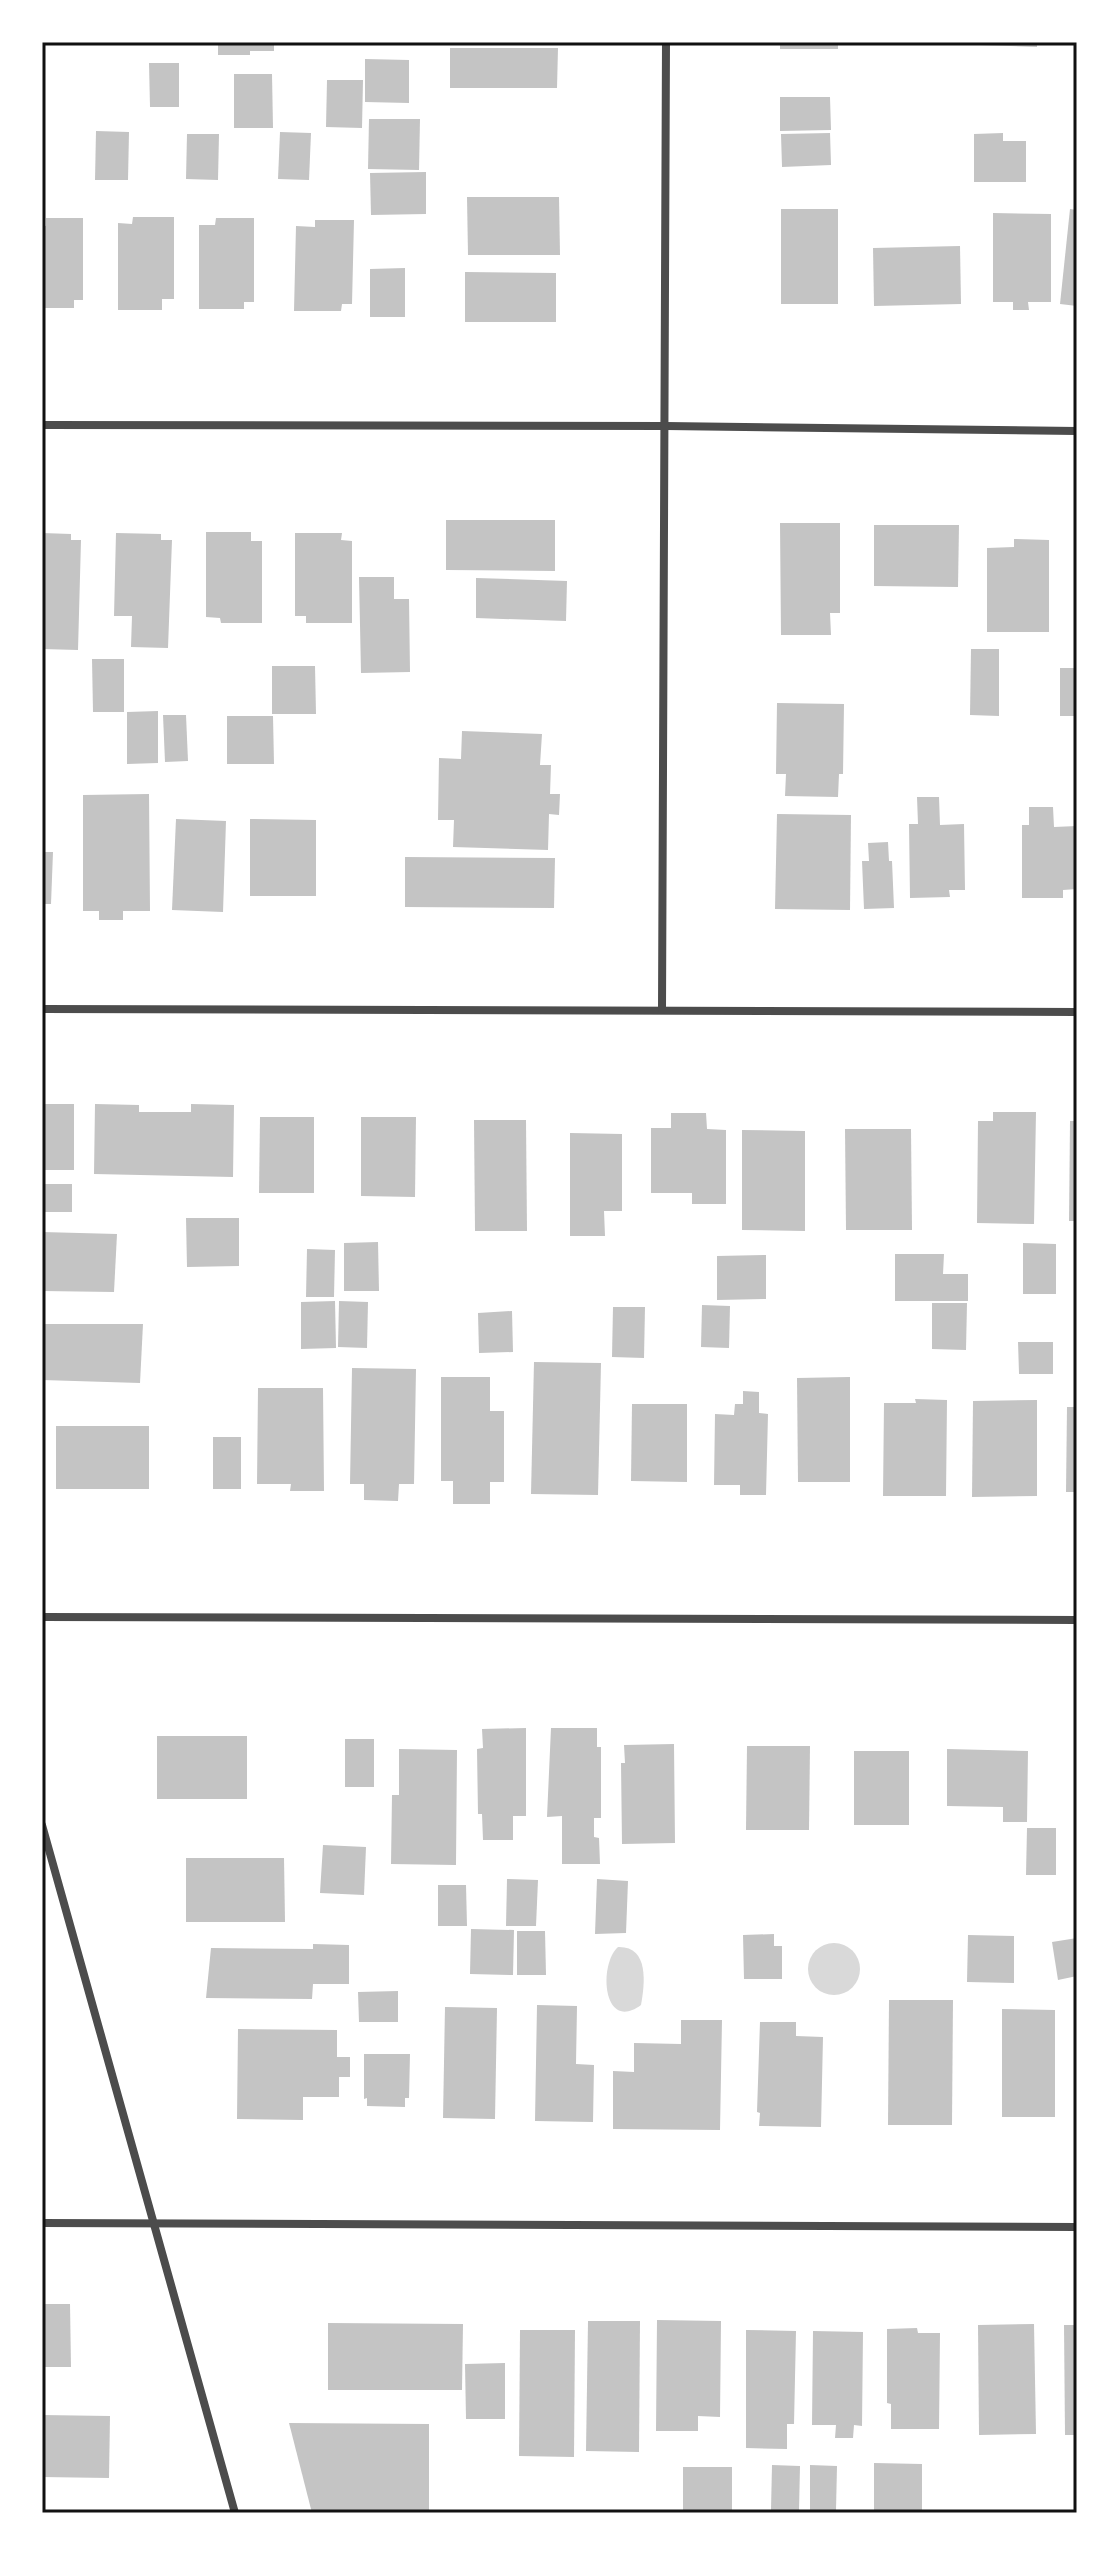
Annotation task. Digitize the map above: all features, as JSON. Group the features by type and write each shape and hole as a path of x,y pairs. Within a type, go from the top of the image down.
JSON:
{"street":[{"path":"662,1010 666,42"},
{"path":"42,425 666,426 1077,431"},
{"path":"42,1009 1077,1012"},
{"path":"42,1617 1077,1620"},
{"path":"42,1825 235,2513"},
{"path":"42,2223 1077,2227"}],"shaded area":[{"path":"834,1943 853,1950 860,1969 853,1988 834,1995 815,1988 808,1969 815,1950"},
{"path":"618,1947 635,1953 643,1967 641,2005 628,2011 619,2010 612,2004 606,1981 612,1956"}],"building":[{"path":"218,42 274,42 274,51 218,55"},
{"path":"780,42 838,42 838,49 780,49"},
{"path":"980,42 1037,42 1037,47 979,45"},
{"path":"450,48 558,48 557,88 450,88"},
{"path":"365,59 409,60 409,103 365,102"},
{"path":"149,63 179,63 179,107 150,107"},
{"path":"234,74 272,74 273,128 234,128"},
{"path":"327,80 363,80 362,128 326,127"},
{"path":"780,97 830,97 831,130 780,131"},
{"path":"369,119 420,119 419,170 368,169"},
{"path":"96,131 129,132 128,180 95,180"},
{"path":"280,132 311,133 309,180 278,179"},
{"path":"830,133 831,165 782,167 781,134"},
{"path":"1003,133 1003,141 1026,141 1026,182 974,182 974,134"},
{"path":"187,134 219,134 218,180 186,179"},
{"path":"426,172 426,214 371,215 370,173"},
{"path":"467,197 559,197 560,255 468,255"},
{"path":"781,209 838,209 838,304 781,304"},
{"path":"1070,209 1077,210 1077,306 1060,304"},
{"path":"993,213 1051,214 1051,302 1028,302 1029,310 1013,310 1013,302 993,302"},
{"path":"133,217 174,217 174,299 162,299 162,310 118,310 118,223 132,224"},
{"path":"46,218 83,218 83,300 74,300 74,308 42,308 42,225 46,226"},
{"path":"216,218 254,218 254,302 244,302 244,309 199,309 199,225 215,225"},
{"path":"315,220 354,220 352,304 342,304 341,311 294,311 296,226 315,227"},
{"path":"960,246 961,304 874,306 873,248"},
{"path":"405,268 405,317 370,317 370,269"},
{"path":"465,272 556,273 556,322 465,322"},
{"path":"446,520 555,520 555,571 446,570"},
{"path":"780,523 840,523 840,613 830,613 831,635 781,635"},
{"path":"874,525 959,525 958,587 874,586"},
{"path":"206,532 251,532 251,541 262,541 262,623 221,623 220,618 206,617"},
{"path":"42,533 71,534 71,540 81,540 78,650 42,649"},
{"path":"116,533 161,534 161,540 172,540 168,648 131,647 132,616 114,616"},
{"path":"295,533 342,533 341,540 352,541 352,623 306,623 306,616 295,616"},
{"path":"1014,539 1049,540 1049,632 987,632 987,548 1014,547"},
{"path":"359,577 394,577 394,599 409,599 410,672 361,673"},
{"path":"476,578 567,581 566,621 476,618"},
{"path":"971,649 999,649 999,716 970,715"},
{"path":"92,659 124,659 124,712 93,712"},
{"path":"272,666 315,666 316,714 272,714"},
{"path":"1060,668 1077,668 1077,716 1060,716"},
{"path":"777,703 844,704 843,774 839,774 838,797 785,796 786,774 776,774"},
{"path":"158,711 158,763 127,764 127,712"},
{"path":"163,715 186,715 188,761 165,762"},
{"path":"227,716 273,716 274,764 227,764"},
{"path":"462,731 542,734 540,765 551,765 550,794 560,794 559,815 549,814 548,850 453,847 454,820 438,820 439,758 461,759"},
{"path":"149,794 150,911 123,911 123,920 99,920 99,911 83,911 83,795"},
{"path":"917,797 939,797 940,825 964,824 965,890 949,890 950,897 910,898 909,824 918,824"},
{"path":"1029,807 1053,807 1054,827 1077,826 1077,889 1063,890 1063,898 1022,898 1022,825 1029,825"},
{"path":"777,814 851,815 850,910 775,909"},
{"path":"176,819 226,821 223,912 172,910"},
{"path":"250,819 316,820 316,896 250,896"},
{"path":"888,842 894,908 864,909 862,861 869,861 868,843"},
{"path":"42,852 53,852 51,904 42,904"},
{"path":"405,857 555,858 554,908 405,907"},
{"path":"42,1104 74,1104 74,1170 42,1170"},
{"path":"95,1104 139,1105 139,1112 191,1112 191,1104 234,1105 233,1177 94,1174"},
{"path":"993,1112 1036,1112 1034,1224 977,1223 978,1121 993,1121"},
{"path":"671,1113 706,1113 707,1129 726,1130 726,1204 692,1204 692,1193 651,1193 651,1128 671,1128"},
{"path":"260,1117 314,1117 314,1193 259,1193"},
{"path":"361,1117 416,1117 415,1197 361,1196"},
{"path":"474,1120 526,1120 527,1231 475,1231"},
{"path":"1070,1121 1077,1121 1077,1221 1069,1221"},
{"path":"845,1129 911,1129 912,1230 846,1230"},
{"path":"742,1130 805,1131 805,1231 742,1230"},
{"path":"570,1133 622,1134 622,1211 604,1211 605,1236 570,1236"},
{"path":"42,1184 72,1184 72,1212 42,1212"},
{"path":"186,1218 239,1218 239,1266 187,1267"},
{"path":"42,1232 117,1234 114,1292 42,1291"},
{"path":"378,1242 379,1291 344,1291 344,1243"},
{"path":"1023,1243 1056,1244 1056,1294 1023,1294"},
{"path":"307,1249 335,1250 334,1297 306,1297"},
{"path":"895,1254 944,1254 943,1274 968,1274 968,1301 895,1301"},
{"path":"766,1255 766,1299 717,1300 717,1256"},
{"path":"335,1301 336,1348 301,1349 301,1302"},
{"path":"339,1301 368,1302 367,1348 338,1347"},
{"path":"932,1303 967,1303 966,1350 932,1349"},
{"path":"702,1305 730,1306 729,1348 701,1347"},
{"path":"613,1307 645,1307 644,1358 612,1357"},
{"path":"512,1311 513,1352 479,1353 478,1313"},
{"path":"42,1324 143,1324 140,1383 42,1380"},
{"path":"1018,1342 1053,1342 1053,1374 1019,1374"},
{"path":"534,1362 601,1363 598,1495 531,1494"},
{"path":"352,1368 416,1369 414,1484 399,1484 398,1501 364,1500 364,1484 350,1484"},
{"path":"441,1377 490,1377 490,1411 504,1411 504,1482 490,1482 490,1504 453,1504 453,1481 441,1481"},
{"path":"850,1377 850,1482 798,1482 797,1378"},
{"path":"258,1388 323,1388 324,1491 290,1491 291,1484 257,1484"},
{"path":"743,1391 759,1392 759,1413 768,1414 766,1495 740,1495 740,1485 714,1485 715,1414 734,1415 735,1404 743,1404"},
{"path":"915,1399 947,1400 946,1496 883,1496 884,1403 916,1403"},
{"path":"1037,1400 1037,1496 972,1497 973,1401"},
{"path":"632,1404 687,1404 687,1482 631,1481"},
{"path":"1067,1407 1077,1407 1077,1492 1066,1492"},
{"path":"56,1426 149,1426 149,1489 56,1489"},
{"path":"213,1437 241,1437 241,1489 213,1489"},
{"path":"526,1728 526,1816 513,1816 513,1840 483,1840 482,1814 478,1814 477,1749 483,1748 482,1729"},
{"path":"551,1728 597,1728 597,1747 601,1747 601,1818 594,1818 594,1837 599,1838 600,1864 562,1864 562,1816 547,1817"},
{"path":"157,1736 247,1736 247,1799 157,1799"},
{"path":"345,1739 374,1739 374,1787 345,1787"},
{"path":"674,1744 675,1843 622,1844 621,1763 625,1763 624,1745"},
{"path":"747,1746 810,1746 809,1830 746,1830"},
{"path":"399,1749 457,1750 456,1865 391,1864 392,1795 399,1795"},
{"path":"947,1749 1028,1751 1027,1822 1003,1822 1003,1807 947,1806"},
{"path":"854,1751 909,1751 909,1825 854,1825"},
{"path":"1027,1828 1056,1828 1056,1875 1026,1875"},
{"path":"323,1845 366,1847 364,1895 320,1893"},
{"path":"186,1858 284,1858 285,1922 186,1922"},
{"path":"507,1879 538,1880 536,1926 506,1926"},
{"path":"597,1879 628,1881 626,1933 595,1934"},
{"path":"438,1885 466,1885 467,1926 438,1926"},
{"path":"471,1929 514,1930 513,1975 470,1974"},
{"path":"517,1931 545,1931 546,1975 517,1975"},
{"path":"774,1934 774,1946 782,1946 782,1979 744,1979 743,1935"},
{"path":"968,1935 1014,1936 1014,1983 967,1982"},
{"path":"1077,1938 1077,1976 1058,1980 1052,1942"},
{"path":"313,1944 349,1945 349,1984 313,1984 312,1999 206,1998 211,1948 313,1949"},
{"path":"398,1991 398,2022 359,2022 358,1992"},
{"path":"889,2000 953,2000 952,2125 888,2125"},
{"path":"537,2005 577,2006 576,2064 594,2065 593,2122 535,2121"},
{"path":"445,2007 497,2008 495,2119 443,2118"},
{"path":"1002,2009 1055,2010 1055,2117 1002,2117"},
{"path":"681,2020 722,2020 720,2130 613,2129 613,2071 634,2072 634,2043 681,2044"},
{"path":"760,2022 796,2022 796,2036 823,2037 821,2127 759,2126"},
{"path":"238,2029 337,2030 337,2057 350,2057 350,2077 339,2077 339,2097 303,2097 303,2120 237,2119"},
{"path":"364,2054 410,2054 409,2098 405,2098 405,2107 367,2106 367,2098 364,2099"},
{"path":"42,2304 70,2304 71,2367 42,2367"},
{"path":"657,2320 721,2321 720,2417 698,2416 698,2431 656,2431"},
{"path":"588,2321 640,2321 639,2452 586,2451"},
{"path":"328,2323 463,2324 462,2390 328,2390"},
{"path":"1034,2324 1036,2434 979,2435 978,2325"},
{"path":"1064,2325 1077,2325 1077,2435 1065,2435"},
{"path":"917,2328 918,2333 940,2333 939,2429 891,2429 891,2404 887,2403 887,2329"},
{"path":"520,2330 575,2330 574,2457 519,2456"},
{"path":"746,2330 796,2331 794,2424 787,2424 787,2449 746,2448"},
{"path":"813,2331 863,2332 862,2426 854,2425 853,2438 835,2438 836,2425 812,2425"},
{"path":"505,2363 505,2419 466,2419 465,2364"},
{"path":"42,2415 110,2416 109,2478 42,2477"},
{"path":"289,2423 429,2424 429,2513 312,2513"},
{"path":"874,2463 922,2464 922,2513 874,2513"},
{"path":"772,2465 800,2466 799,2511 771,2510"},
{"path":"810,2465 837,2466 836,2510 810,2510"},
{"path":"683,2467 732,2467 732,2511 683,2510"}]}
